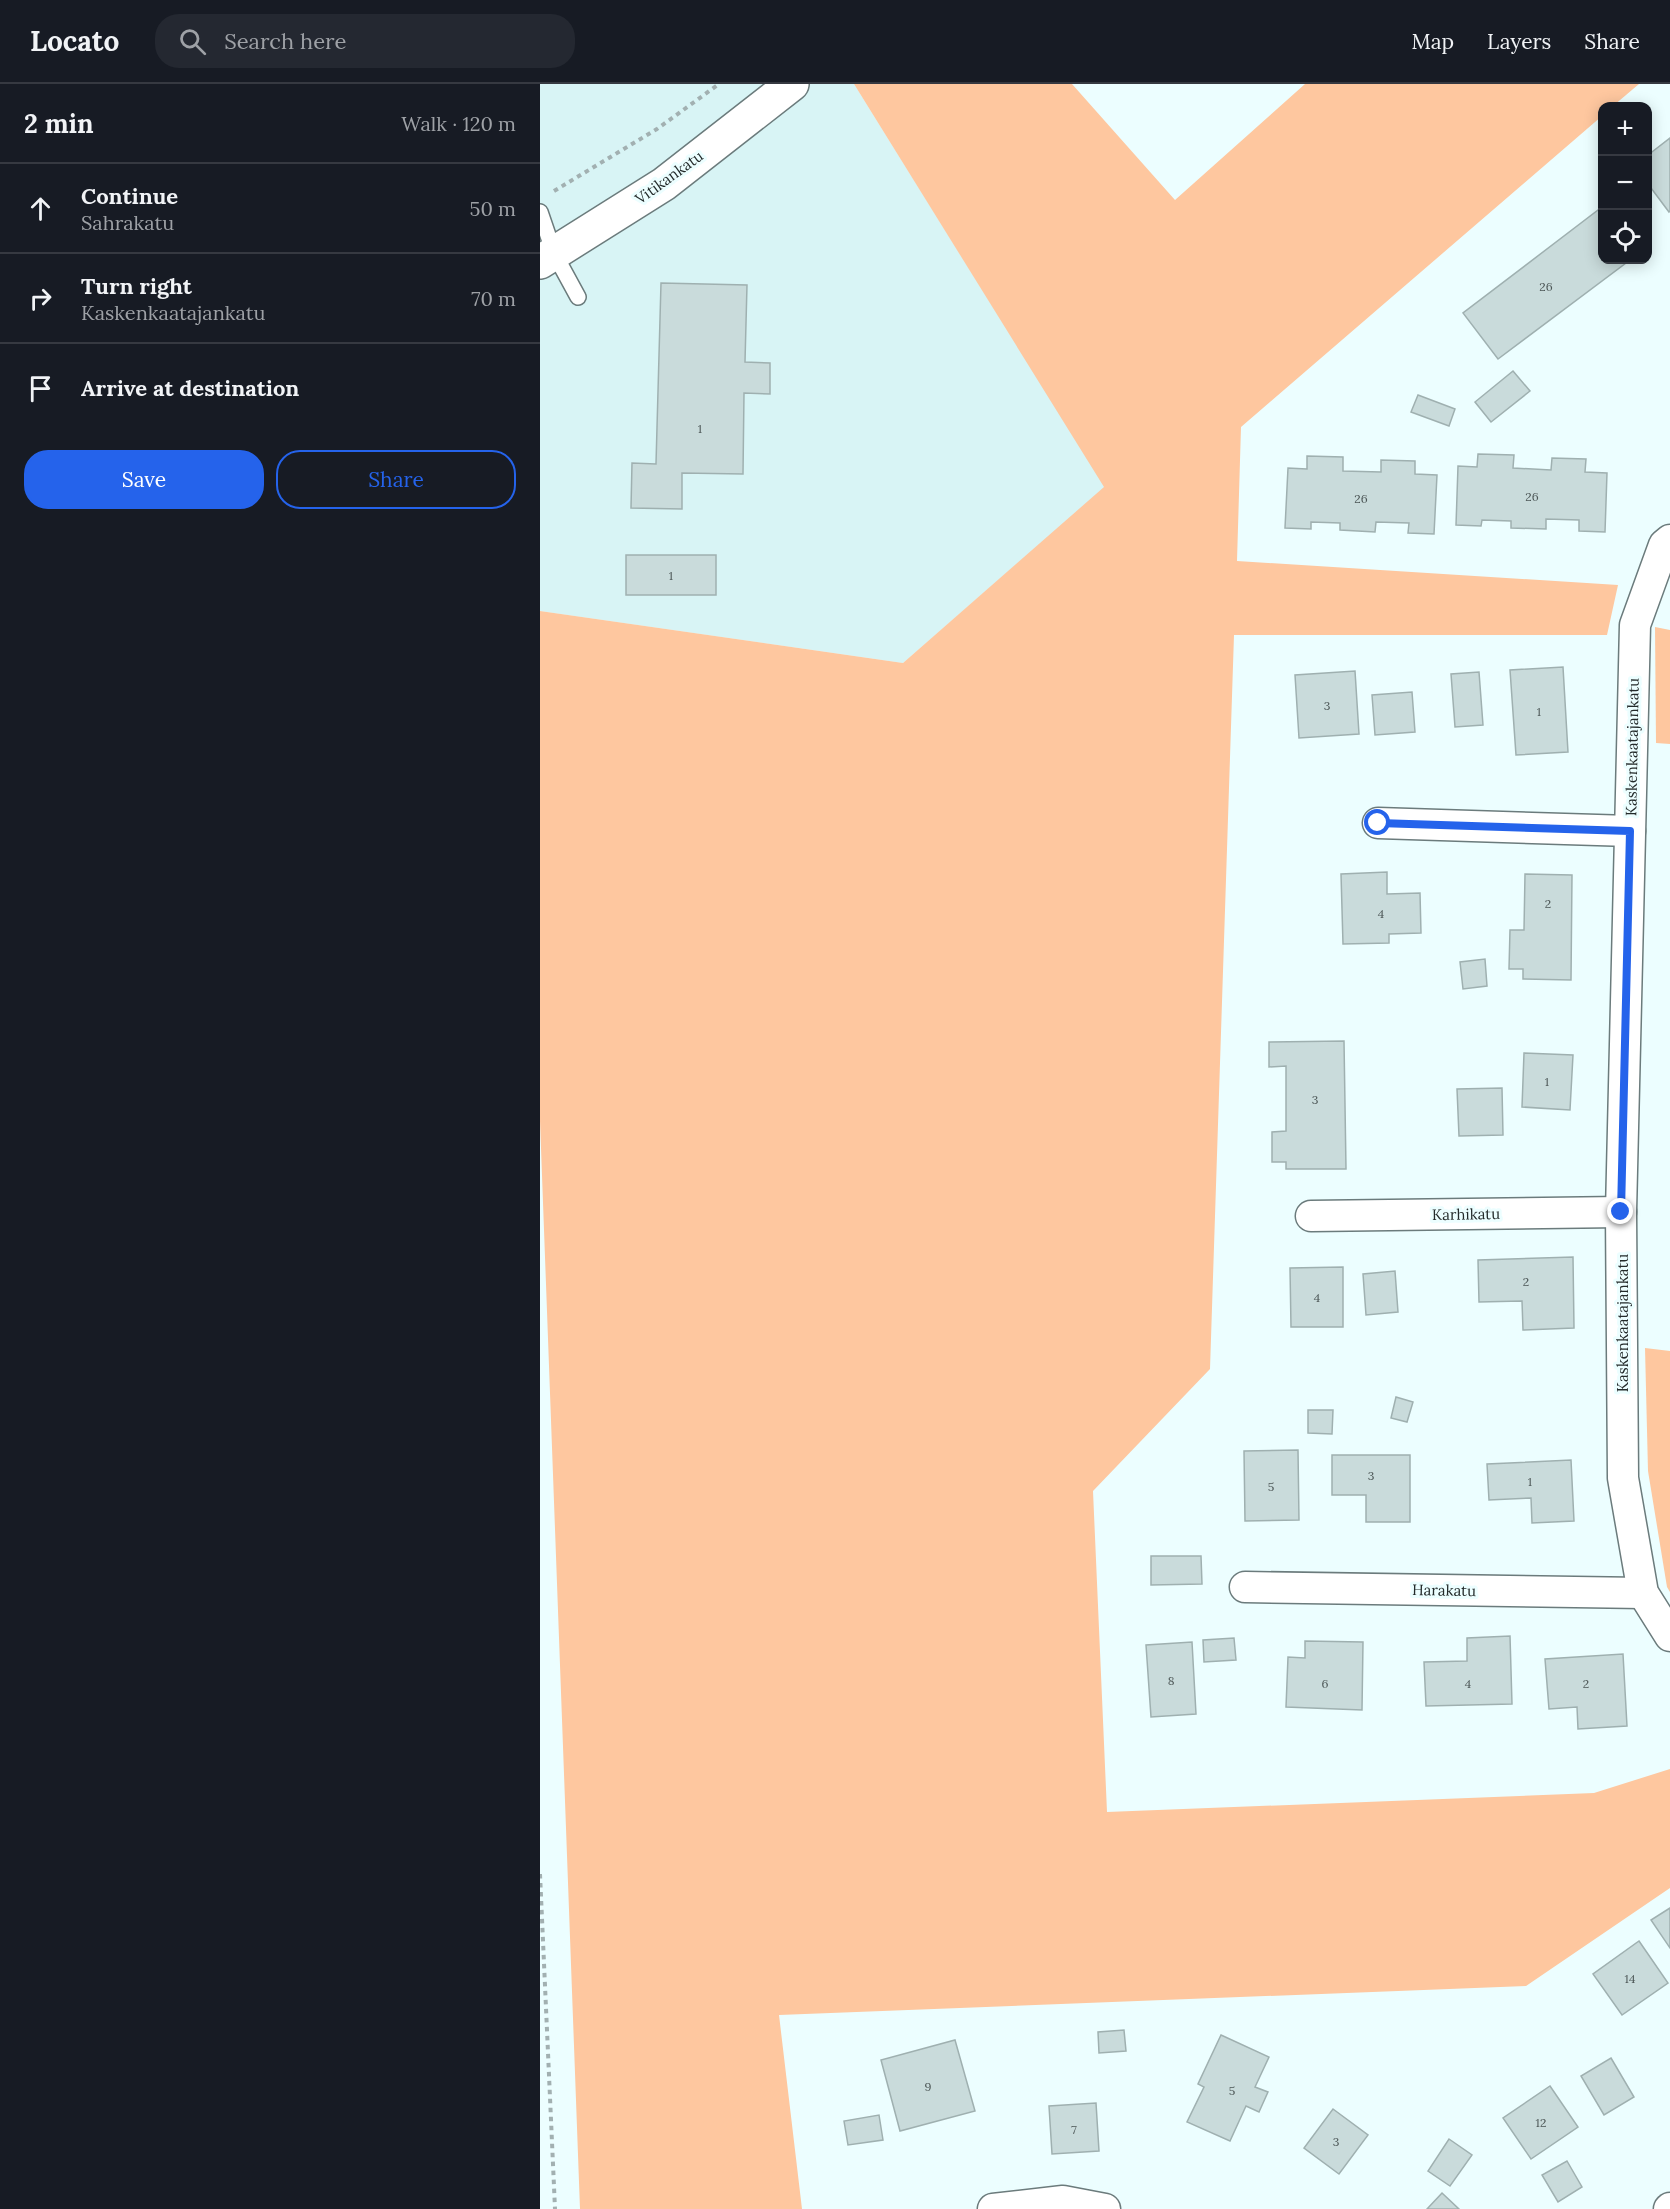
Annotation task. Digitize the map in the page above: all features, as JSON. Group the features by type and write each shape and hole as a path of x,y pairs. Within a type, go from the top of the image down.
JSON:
{"street":[{"name":"Vitikankatu","path":"547,257 664,184 792,84"},
{"name":"Kaskenkaatajankatu","path":"1670,540 1664,546 1635,625 1621,1212 1623,1478 1643,1593 1670,1636"},
{"path":"1378,823 1630,831"},
{"name":"Karhikatu","path":"1311,1216 1621,1212"},
{"name":"Harakatu","path":"1245,1587 1643,1593"},
{"path":"993,2209 1063,2201 1105,2209"}],"lane":[{"path":"540,212 547,257 578,297"}],"path":[{"path":"550,194 657,129 719,84"},
{"path":"540,1874 555,2209"}],"shaded area":[{"path":"540,84 854,84 1105,487 903,663 540,611"},
{"path":"854,84 1072,84 1175,200 1305,84 1639,84 1618,102 1598,102 1598,119 1241,427 1237,561 1618,585 1607,635 1234,635 1210,1369 1093,1491 1107,1812 1594,1793 1670,1769 1670,1888 1526,1986 779,2015 802,2209 580,2209 540,1121 540,611 903,663 1104,487"},
{"path":"1655,627 1670,630 1670,744 1656,743"},
{"path":"1645,1348 1670,1351 1670,1592 1667,1587 1648,1471"}],"building":[{"path":"1670,138 1669,212 1652,189 1652,152"},
{"path":"1598,210 1598,264 1625,264 1498,359 1463,313"},
{"path":"661,283 747,285 745,362 770,363 770,394 744,393 743,474 682,473 682,509 631,508 632,463 656,464"},
{"path":"1513,371 1530,391 1491,422 1475,402"},
{"path":"1418,395 1455,409 1449,426 1411,412"},
{"path":"1478,454 1514,455 1513,468 1551,470 1552,458 1586,459 1585,472 1607,473 1605,532 1579,531 1579,520 1546,519 1546,529 1511,528 1511,521 1482,520 1481,526 1456,525 1458,466 1477,467"},
{"path":"1307,456 1343,457 1343,471 1381,472 1381,460 1415,461 1415,474 1437,475 1434,534 1408,533 1409,523 1376,522 1375,532 1340,530 1340,523 1311,522 1311,529 1285,528 1288,468 1307,469"},
{"path":"626,555 716,555 716,595 626,595"},
{"path":"1563,667 1568,752 1516,755 1510,670"},
{"path":"1355,671 1359,734 1299,738 1295,675"},
{"path":"1479,672 1483,725 1455,727 1451,674"},
{"path":"1412,692 1415,732 1375,735 1372,695"},
{"path":"1387,872 1387,894 1420,893 1421,933 1389,934 1389,943 1343,944 1341,874"},
{"path":"1525,874 1572,875 1571,980 1523,979 1523,969 1509,969 1510,930 1524,930"},
{"path":"1485,959 1487,986 1463,989 1460,962"},
{"path":"1344,1041 1346,1169 1286,1169 1286,1162 1272,1162 1272,1132 1286,1131 1286,1066 1269,1067 1269,1042"},
{"path":"1524,1053 1573,1055 1570,1110 1522,1107"},
{"path":"1502,1088 1503,1135 1459,1136 1457,1089"},
{"path":"1573,1257 1574,1328 1523,1330 1522,1301 1479,1302 1478,1260"},
{"path":"1343,1267 1343,1327 1291,1327 1290,1268"},
{"path":"1395,1271 1398,1312 1366,1315 1363,1274"},
{"path":"1396,1397 1413,1402 1407,1422 1391,1418"},
{"path":"1308,1410 1333,1410 1332,1434 1308,1433"},
{"path":"1298,1450 1299,1520 1245,1521 1244,1451"},
{"path":"1332,1455 1410,1455 1410,1522 1366,1522 1366,1495 1332,1495"},
{"path":"1571,1460 1574,1521 1532,1523 1531,1498 1489,1500 1487,1464"},
{"path":"1151,1556 1201,1556 1202,1584 1151,1585"},
{"path":"1510,1636 1512,1704 1426,1706 1424,1662 1467,1661 1467,1638"},
{"path":"1234,1638 1236,1660 1204,1662 1203,1640"},
{"path":"1305,1641 1363,1642 1362,1710 1286,1707 1288,1657 1305,1658"},
{"path":"1192,1642 1196,1714 1151,1717 1146,1645"},
{"path":"1623,1654 1627,1726 1578,1729 1577,1707 1549,1709 1545,1659"},
{"path":"1670,1908 1670,1948 1651,1920"},
{"path":"1639,1941 1668,1983 1622,2015 1593,1974"},
{"path":"1124,2030 1126,2051 1099,2053 1098,2032"},
{"path":"1221,2035 1269,2057 1255,2087 1268,2092 1259,2112 1246,2106 1230,2141 1187,2122 1204,2087 1198,2084"},
{"path":"955,2040 975,2111 900,2131 881,2060"},
{"path":"1611,2058 1634,2097 1604,2115 1581,2076"},
{"path":"1550,2086 1578,2127 1531,2159 1503,2118"},
{"path":"1096,2103 1099,2151 1052,2154 1049,2106"},
{"path":"1333,2109 1368,2135 1339,2174 1304,2148"},
{"path":"879,2115 883,2140 848,2145 844,2121"},
{"path":"1449,2139 1472,2155 1450,2186 1428,2171"},
{"path":"1567,2161 1582,2187 1558,2202 1542,2175"},
{"path":"1442,2193 1459,2209 1427,2209"}],"route":[{"path":"1378,823 1630,831 1621,1212"}]}
